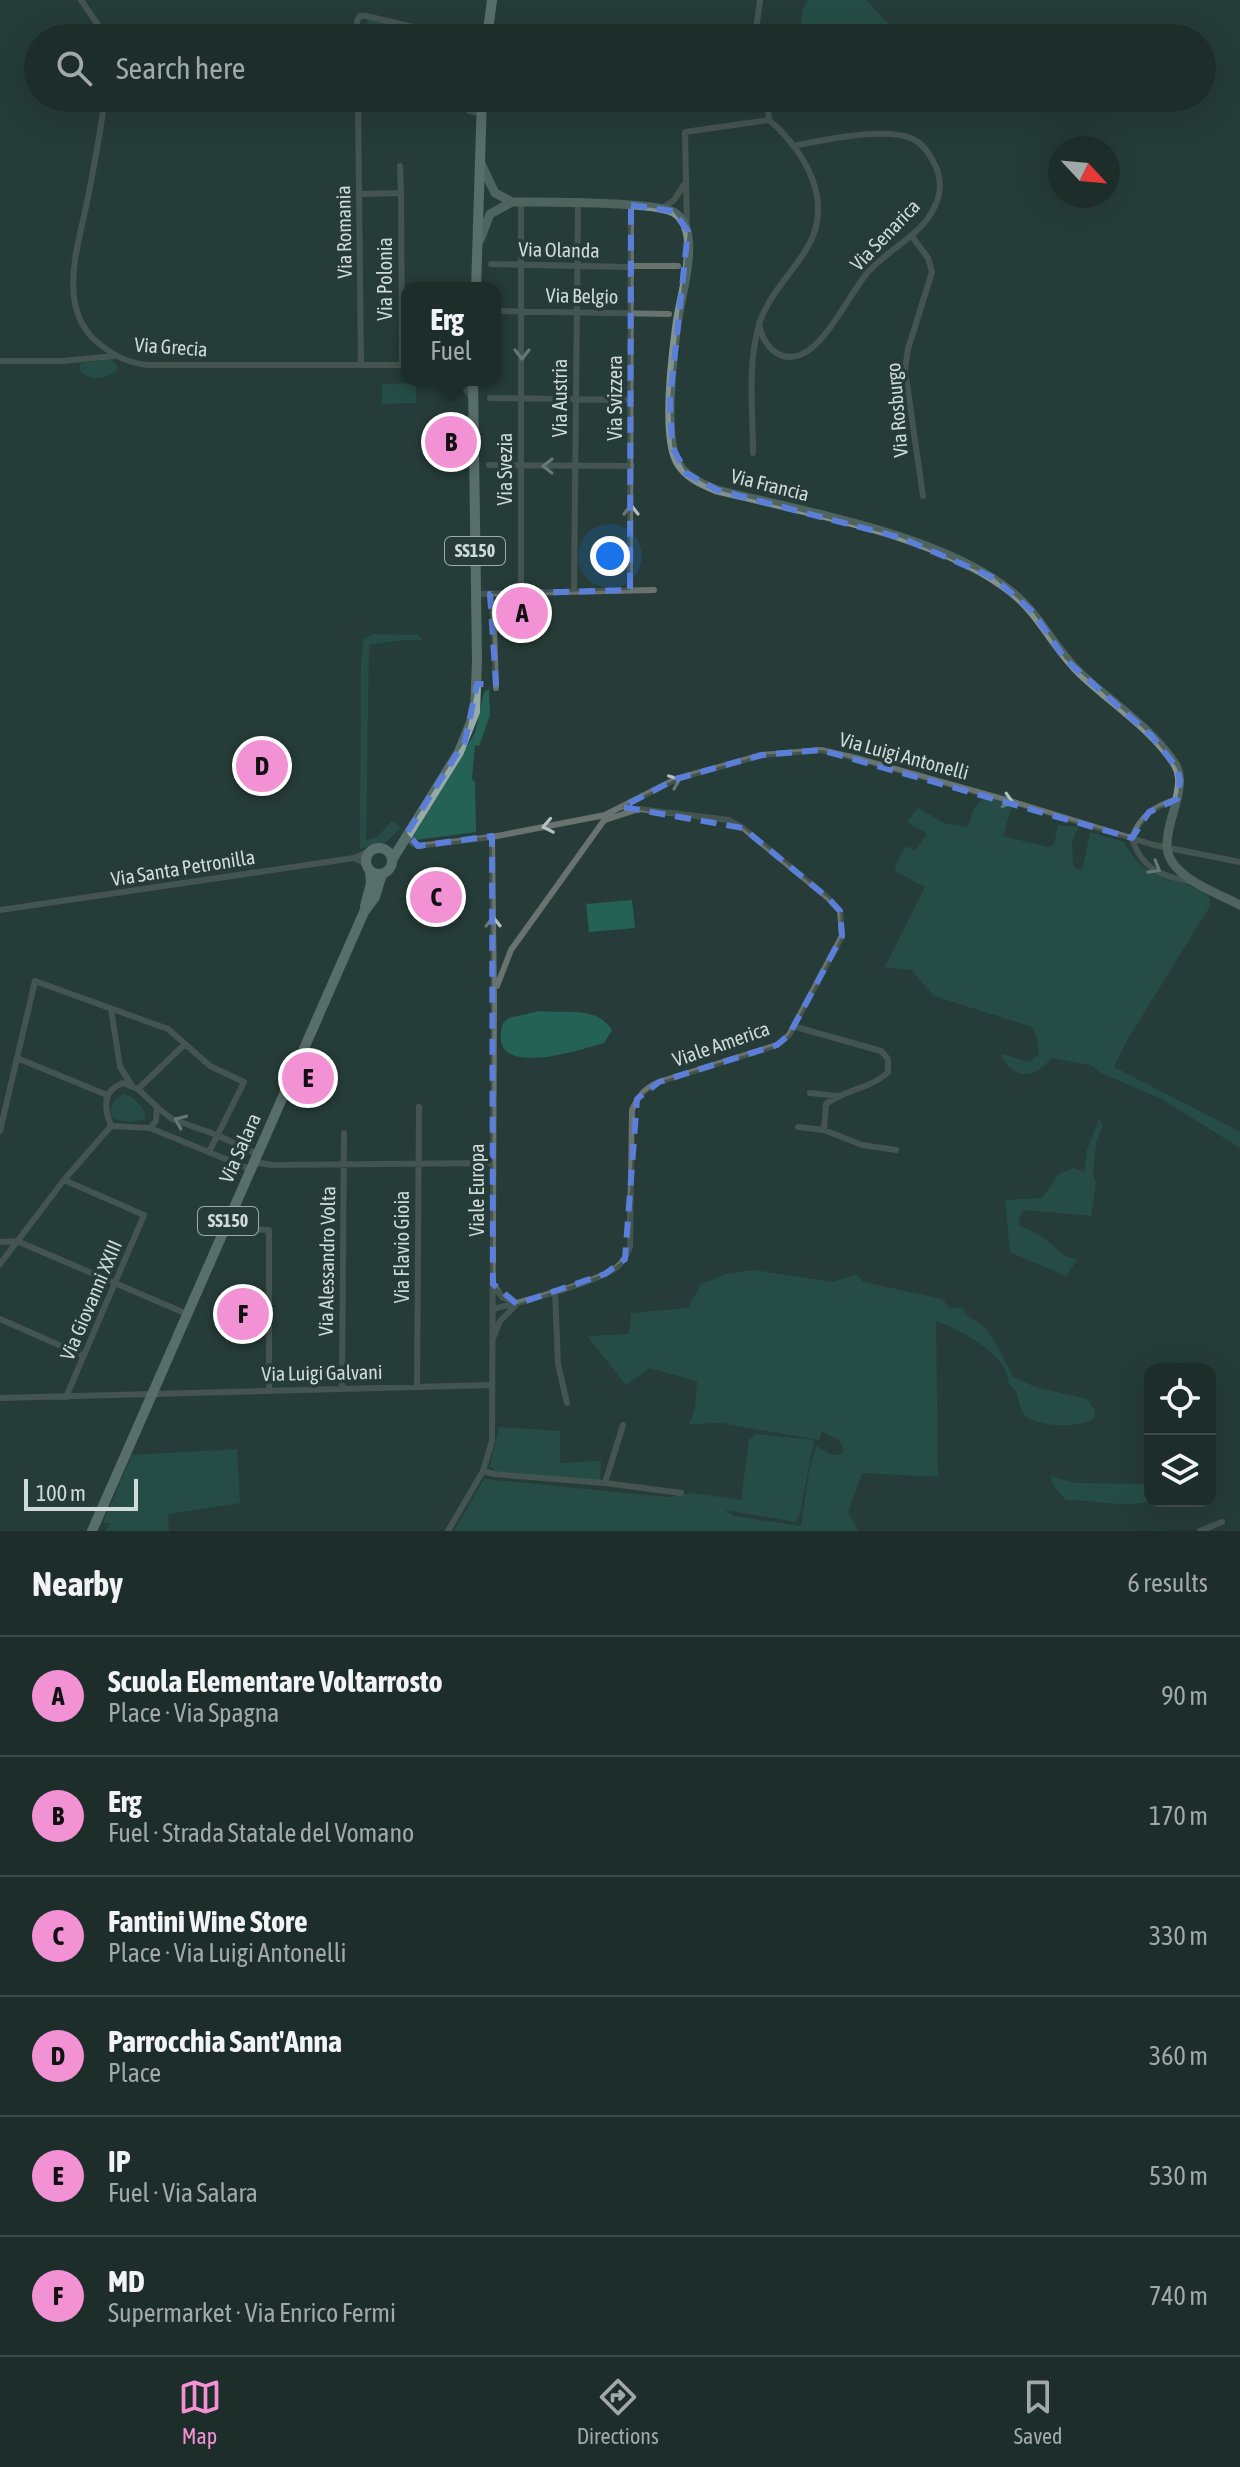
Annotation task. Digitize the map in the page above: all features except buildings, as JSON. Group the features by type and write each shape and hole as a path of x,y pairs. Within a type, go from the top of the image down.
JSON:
{"main road":[{"path":"489,24 492,0"},
{"path":"476,282 482,114"},
{"path":"480,161 490,187 509,202"},
{"path":"479,201 631,205 668,210 682,219 688,231"},
{"path":"477,254 485,222 509,202"},
{"name":"Via Francia","path":"688,231 670,399 672,446 677,462 686,473 717,490 902,538 950,556 994,578 1033,612 1065,659 1152,736 1177,768 1180,781 1177,799"},
{"name":"SS150","path":"392,860 465,741 475,712 473,386"},
{"path":"1177,799 1167,848 1175,866 1198,883 1240,905"},
{"path":"385,849 392,860 390,869 382,874 368,867 370,851 385,849 405,837"},
{"name":"Via Salara","path":"92,1531 364,912 371,883 368,867"},
{"name":"Via Salara","path":"364,912 375,897 382,874"}],"street":[{"path":"81,0 97,24"},
{"path":"757,24 760,0"},
{"path":"357,24 360,16 401,24"},
{"name":"Via Grecia","path":"102,112 73,291 75,307 85,329 114,356 148,365 401,365"},
{"name":"Via Romania","path":"358,112 361,365"},
{"path":"473,112 482,114"},
{"path":"753,453 753,349 759,323 770,300 809,245 815,229 817,191 810,171 793,146 769,120 768,112"},
{"path":"688,231 685,132 769,120"},
{"name":"Via Senarica","path":"759,323 761,339 775,352 784,356 803,354 820,339 868,272 911,235 935,207 939,193 937,167 921,144 898,134 793,146"},
{"name":"Via Polonia","path":"400,166 403,282"},
{"path":"668,210 686,182"},
{"path":"360,194 401,193"},
{"path":"668,210 679,210 687,200"},
{"name":"Via Svezia","path":"509,202 522,265 521,593"},
{"name":"Via Austria","path":"574,592 578,204"},
{"name":"Via Svizzera","path":"630,590 631,205"},
{"name":"Via Rosburgo","path":"911,235 928,258 932,272 908,349 905,370 923,496"},
{"name":"Via Olanda","path":"491,264 678,266"},
{"name":"Via Belgio","path":"501,311 669,314"},
{"path":"0,361 63,361 114,356"},
{"path":"464,386 473,399"},
{"path":"490,398 631,400"},
{"path":"489,465 631,466"},
{"path":"476,594 654,590"},
{"path":"477,684 496,686 490,594"},
{"name":"Via Luigi Antonelli","path":"405,837 418,846 605,818 676,779 762,755 821,750 1167,848 1240,862"},
{"path":"1177,799 1149,812 1138,823 1132,838 1140,859 1148,866 1174,879 1198,883"},
{"name":"Viale America","path":"493,1309 517,1304 615,1269 625,1259 630,1247 632,1110 637,1099 647,1087 777,1045 796,1027 842,936 840,911 828,898 729,820 639,809 605,818"},
{"path":"494,1000 500,974 511,950 605,818"},
{"name":"Viale Europa","path":"448,1531 483,1471 492,1441 492,837"},
{"name":"Via Santa Petronilla","path":"0,910 354,858 370,851"},
{"path":"354,858 368,867"},
{"path":"0,1131 35,981 168,1029 210,1066 244,1082 210,1150"},
{"path":"111,1009 120,1067 131,1084 172,1119 217,1135 253,1161"},
{"path":"796,1027 881,1051 888,1059 888,1072 879,1082 837,1096 826,1104 824,1130"},
{"path":"138,1089 185,1044"},
{"path":"17,1058 107,1095"},
{"path":"111,1126 105,1112 107,1095 117,1085 131,1084"},
{"path":"810,1093 837,1096"},
{"path":"150,1128 156,1121 157,1107"},
{"name":"Via Flavio Gioia","path":"417,1387 419,1107"},
{"path":"111,1126 150,1128 210,1150 272,1165 493,1163"},
{"path":"0,1264 64,1180 111,1126"},
{"path":"798,1127 824,1130 862,1145 896,1150"},
{"name":"Via Alessandro Volta","path":"342,1389 344,1133"},
{"name":"Via Giovanni XXIII","path":"64,1180 144,1215 66,1397"},
{"path":"225,1228 269,1230 269,1389"},
{"path":"0,1242 17,1241 187,1314"},
{"path":"493,1284 502,1297 517,1304 505,1314 493,1337"},
{"path":"555,1291 558,1364 567,1403"},
{"path":"0,1319 84,1356"},
{"name":"Via Luigi Galvani","path":"0,1398 492,1385"},
{"path":"605,1483 623,1425"},
{"path":"483,1471 681,1493"},
{"path":"1200,1531 1222,1522"}],"highlighted area":[{"path":"631,205 673,211 688,231 670,399 672,446 686,473 717,490 902,538 994,578 1033,612 1065,659 1152,736 1177,768 1180,781 1177,799 1149,812 1132,838 821,750 762,755 676,779 622,807 743,828 840,911 842,936 789,1035 777,1045 659,1082 637,1099 625,1259 605,1274 517,1304 493,1284 492,836 418,846 407,833 465,741 477,684 496,684 490,594 630,590"}],"green space":[{"path":"808,0 866,0 889,24 800,24"},
{"path":"368,19 388,24 367,24"},
{"path":"111,359 117,365 116,371 107,376 92,378 79,370 81,363"},
{"path":"382,384 416,386 416,403 382,404"},
{"path":"373,634 418,635 423,640 369,645 366,840 377,837 393,821 401,828 386,842 360,849 361,660 364,638"},
{"path":"489,689 490,715 479,746 475,745 472,779 475,782 476,832 415,840 412,838 475,733 484,692"},
{"path":"984,797 1012,805 1003,836 1048,847 1054,845 1058,825 1078,827 1072,842 1073,865 1078,870 1083,868 1090,832 1124,842 1144,867 1155,874 1187,884 1210,898 1210,906 1126,1042 1114,1067 1240,1132 1240,1148 1162,1099 1099,1072 1091,1065 1052,1058 1030,1074 1014,1070 1001,1054 1030,1062 1039,1053 1032,1027 934,996 911,970 885,967 925,887 895,871 906,846 915,851 927,834 907,822 918,808 944,823 968,827 974,808"},
{"path":"632,900 635,928 589,932 586,904"},
{"path":"539,1011 589,1014 598,1017 612,1030 604,1043 575,1051 537,1058 520,1057 508,1052 501,1041 503,1023 509,1018"},
{"path":"124,1094 138,1103 146,1119 131,1122 113,1119 110,1110 115,1100"},
{"path":"1099,1119 1103,1125 1096,1143 1093,1174 1096,1183 1091,1216 1026,1210 1020,1216 1020,1226 1043,1237 1065,1256 1077,1260 1066,1276 1010,1252 1005,1200 1042,1198 1059,1174 1073,1168 1084,1172 1087,1150"},
{"path":"754,1270 832,1282 857,1275 863,1282 942,1299 950,1308 963,1308 965,1314 985,1328 1013,1377 1035,1387 1087,1399 1095,1411 1095,1418 1079,1424 1057,1425 1027,1417 1009,1384 1007,1373 992,1353 958,1330 936,1321 938,1477 862,1473 848,1512 858,1531 454,1531 484,1479 667,1497 692,1493 741,1500 749,1440 756,1434 814,1440 800,1513 795,1522 725,1510 733,1516 801,1526 816,1446 832,1455 839,1455 844,1451 839,1440 822,1431 819,1440 721,1423 689,1424 695,1409 697,1381 649,1368 626,1385 587,1336 629,1334 631,1313 688,1308 701,1284 727,1274"},
{"path":"499,1427 560,1431 560,1463 601,1461 600,1480 495,1471 490,1466"},
{"path":"237,1449 240,1503 168,1514 169,1531 106,1531 110,1523 103,1523 132,1455"},
{"path":"1051,1476 1074,1483 1144,1484 1144,1502 1118,1504 1066,1500 1052,1484"}],"place":[{"name":"Erg","path":"451,442"},
{"name":"Scuola Elementare Voltarrosto","path":"522,613"},
{"name":"Parrocchia Sant'Anna","path":"262,766"},
{"name":"Fantini Wine Store","path":"436,897"},
{"name":"IP","path":"308,1078"},
{"name":"MD","path":"243,1314"}]}
